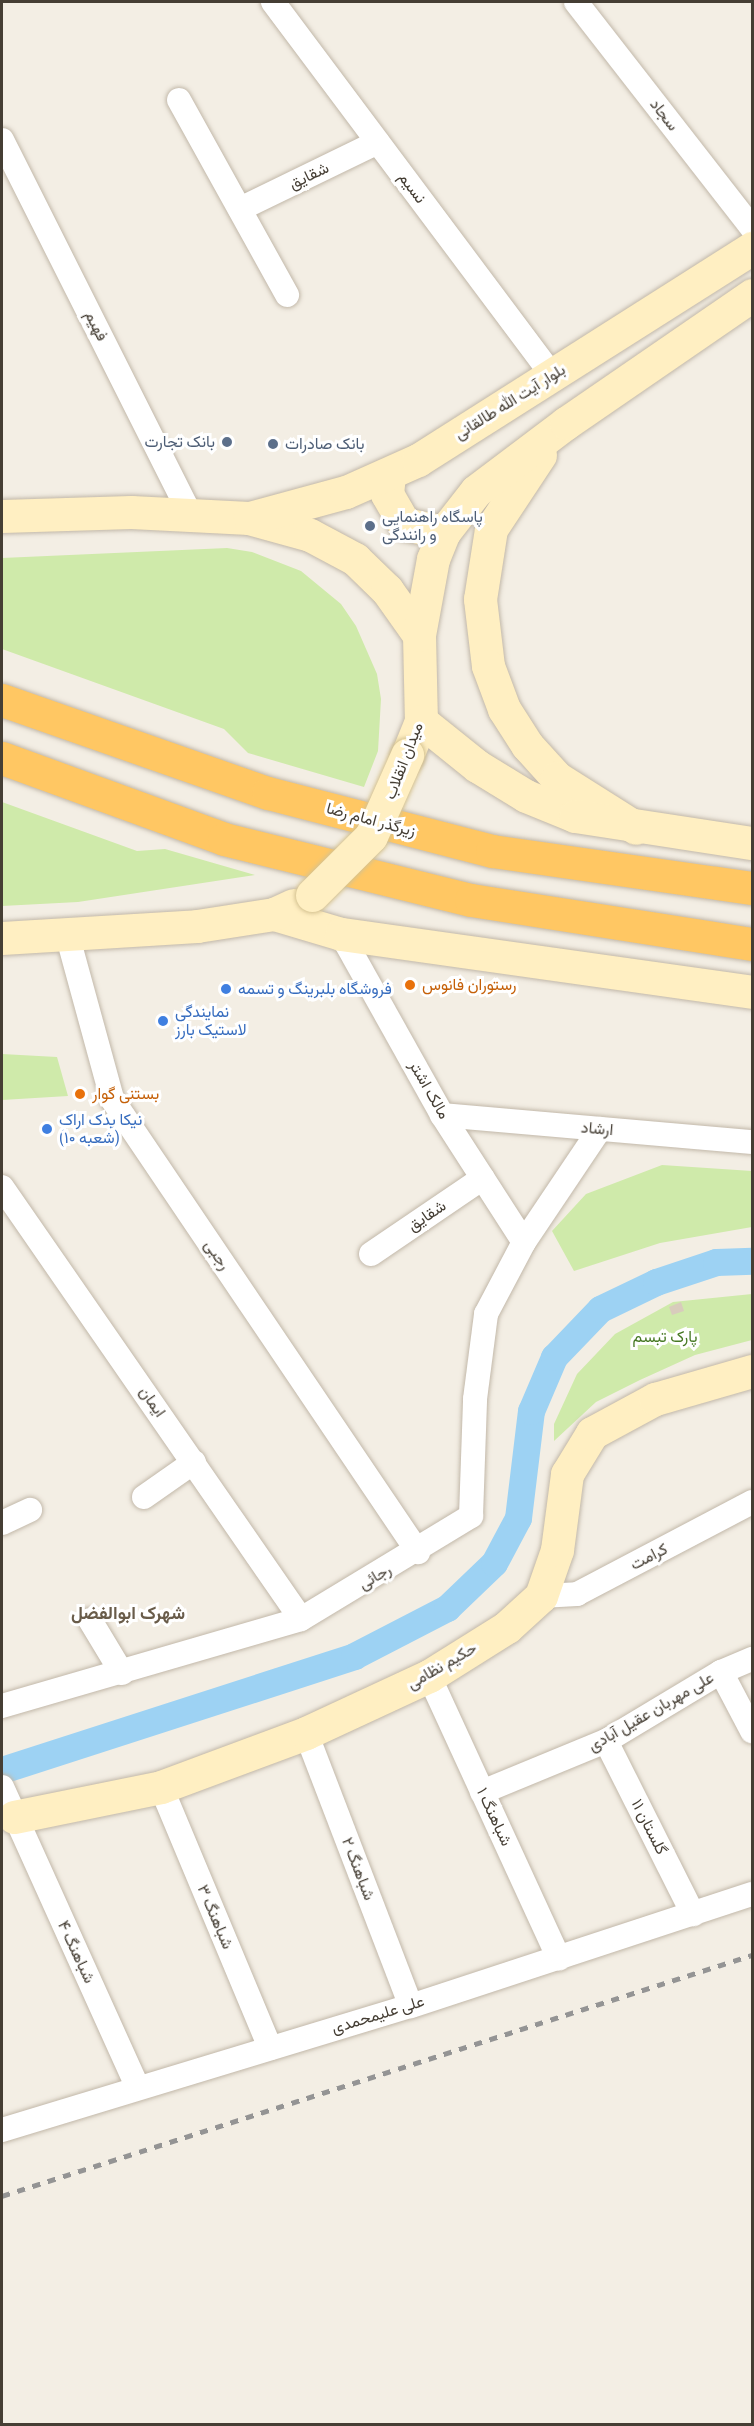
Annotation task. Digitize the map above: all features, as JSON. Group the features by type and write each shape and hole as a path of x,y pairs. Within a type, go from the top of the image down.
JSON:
{"highway":[{"name":"زیرگذر امام رضا","path":"2,700 268,793 492,851 753,888"},
{"path":"2,758 235,842 471,900 753,944"}],"main road":[{"name":"بلوار آیت الله طالقانی","path":"249,518 346,492 389,475 753,248"},
{"path":"419,635 433,559 444,532 476,490 566,423 753,295"},
{"path":"566,423 505,502 492,528 483,563 482,633 504,709 526,745 557,778 636,828"},
{"path":"389,475 387,494 404,524 444,532"},
{"path":"2,516 190,513 249,518 310,535 355,559 387,590 419,635"},
{"name":"میدان انقلاب","path":"2,938 153,930 274,914 312,895 371,836 421,721 419,635"},
{"path":"421,721 477,766 526,796 575,816 636,828 753,843"},
{"path":"274,914 341,934 753,992"},
{"name":"حکیم نظامی","path":"6,1806 161,1787 306,1733 429,1676 507,1627 541,1596 557,1550 567,1474 592,1432 655,1399 753,1371"}],"street":[{"name":"نسیم","path":"273,2 552,375"},
{"name":"سجاد","path":"576,2 753,228"},
{"path":"179,100 287,295"},
{"name":"فهیم","path":"2,140 190,513"},
{"name":"شقایق","path":"240,209 378,142"},
{"name":"رجبی","path":"67,934 112,1099 418,1552"},
{"name":"مالک اشتر","path":"341,934 442,1115 524,1242"},
{"name":"ارشاد","path":"442,1115 753,1142"},
{"path":"524,1242 600,1129"},
{"name":"شقایق","path":"371,1254 483,1178"},
{"name":"ایمان","path":"2,1187 301,1619"},
{"name":"رجائی","path":"2,1706 122,1673 301,1619 418,1552 471,1516 475,1399 486,1314 524,1242"},
{"path":"144,1497 194,1462"},
{"name":"کرامت","path":"541,1596 577,1594 753,1502"},
{"path":"2,1523 30,1510"},
{"path":"90,1620 122,1673"},
{"name":"علی مهربان عقیل آبادی","path":"482,1792 606,1741 721,1672 753,1659"},
{"path":"721,1672 753,1731"},
{"name":"شباهنگ ۱","path":"429,1676 558,1958"},
{"name":"شباهنگ ۲","path":"306,1733 411,2006"},
{"name":"گلستان ۱۱","path":"606,1741 693,1914"},
{"name":"شباهنگ ۳","path":"161,1787 270,2048"},
{"name":"شباهنگ ۴","path":"6,1806 138,2088"},
{"name":"علی علیمحمدی","path":"2,2130 411,2006 753,1894"}],"green space":[{"path":"227,548 252,552 301,571 341,604 356,626 377,674 381,699 378,751 364,787 248,753 224,729 2,649 2,558"},
{"path":"2,802 137,851 165,849 255,875 78,902 2,906"},
{"path":"2,1054 57,1057 68,1096 2,1100"},
{"path":"662,1165 752,1171 752,1227 660,1243 574,1271 552,1231 586,1194"},
{"name":"پارک تبسم","path":"752,1294 752,1340 695,1355 596,1402 554,1441 554,1424 577,1374 615,1334 673,1302"}],"building":[{"path":"681,1302 684,1311 672,1315 669,1307"}],"waterway":[{"path":"2,1770 354,1656 447,1608 494,1563 518,1518 531,1411 554,1357 600,1309 656,1282 716,1262 752,1261"}],"railway":[{"path":"2,2196 752,1955"}],"place":[{"name":"بانک تجارت","path":"227,442"},
{"name":"بانک صادرات","path":"273,444"},
{"name":"پاسگاه راهنمایی و رانندگی","path":"370,526"},
{"name":"رستوران فانوس","path":"410,985"},
{"name":"فروشگاه بلبرینگ و تسمه","path":"226,989"},
{"name":"نمایندگی لاستیک بارز","path":"163,1021"},
{"name":"بستنی گوار","path":"80,1094"},
{"name":"نیکا یدک اراک (شعبه ۱۰)","path":"47,1129"}],"district":[{"name":"شهرک ابوالفضل","path":"128,1613"}]}
